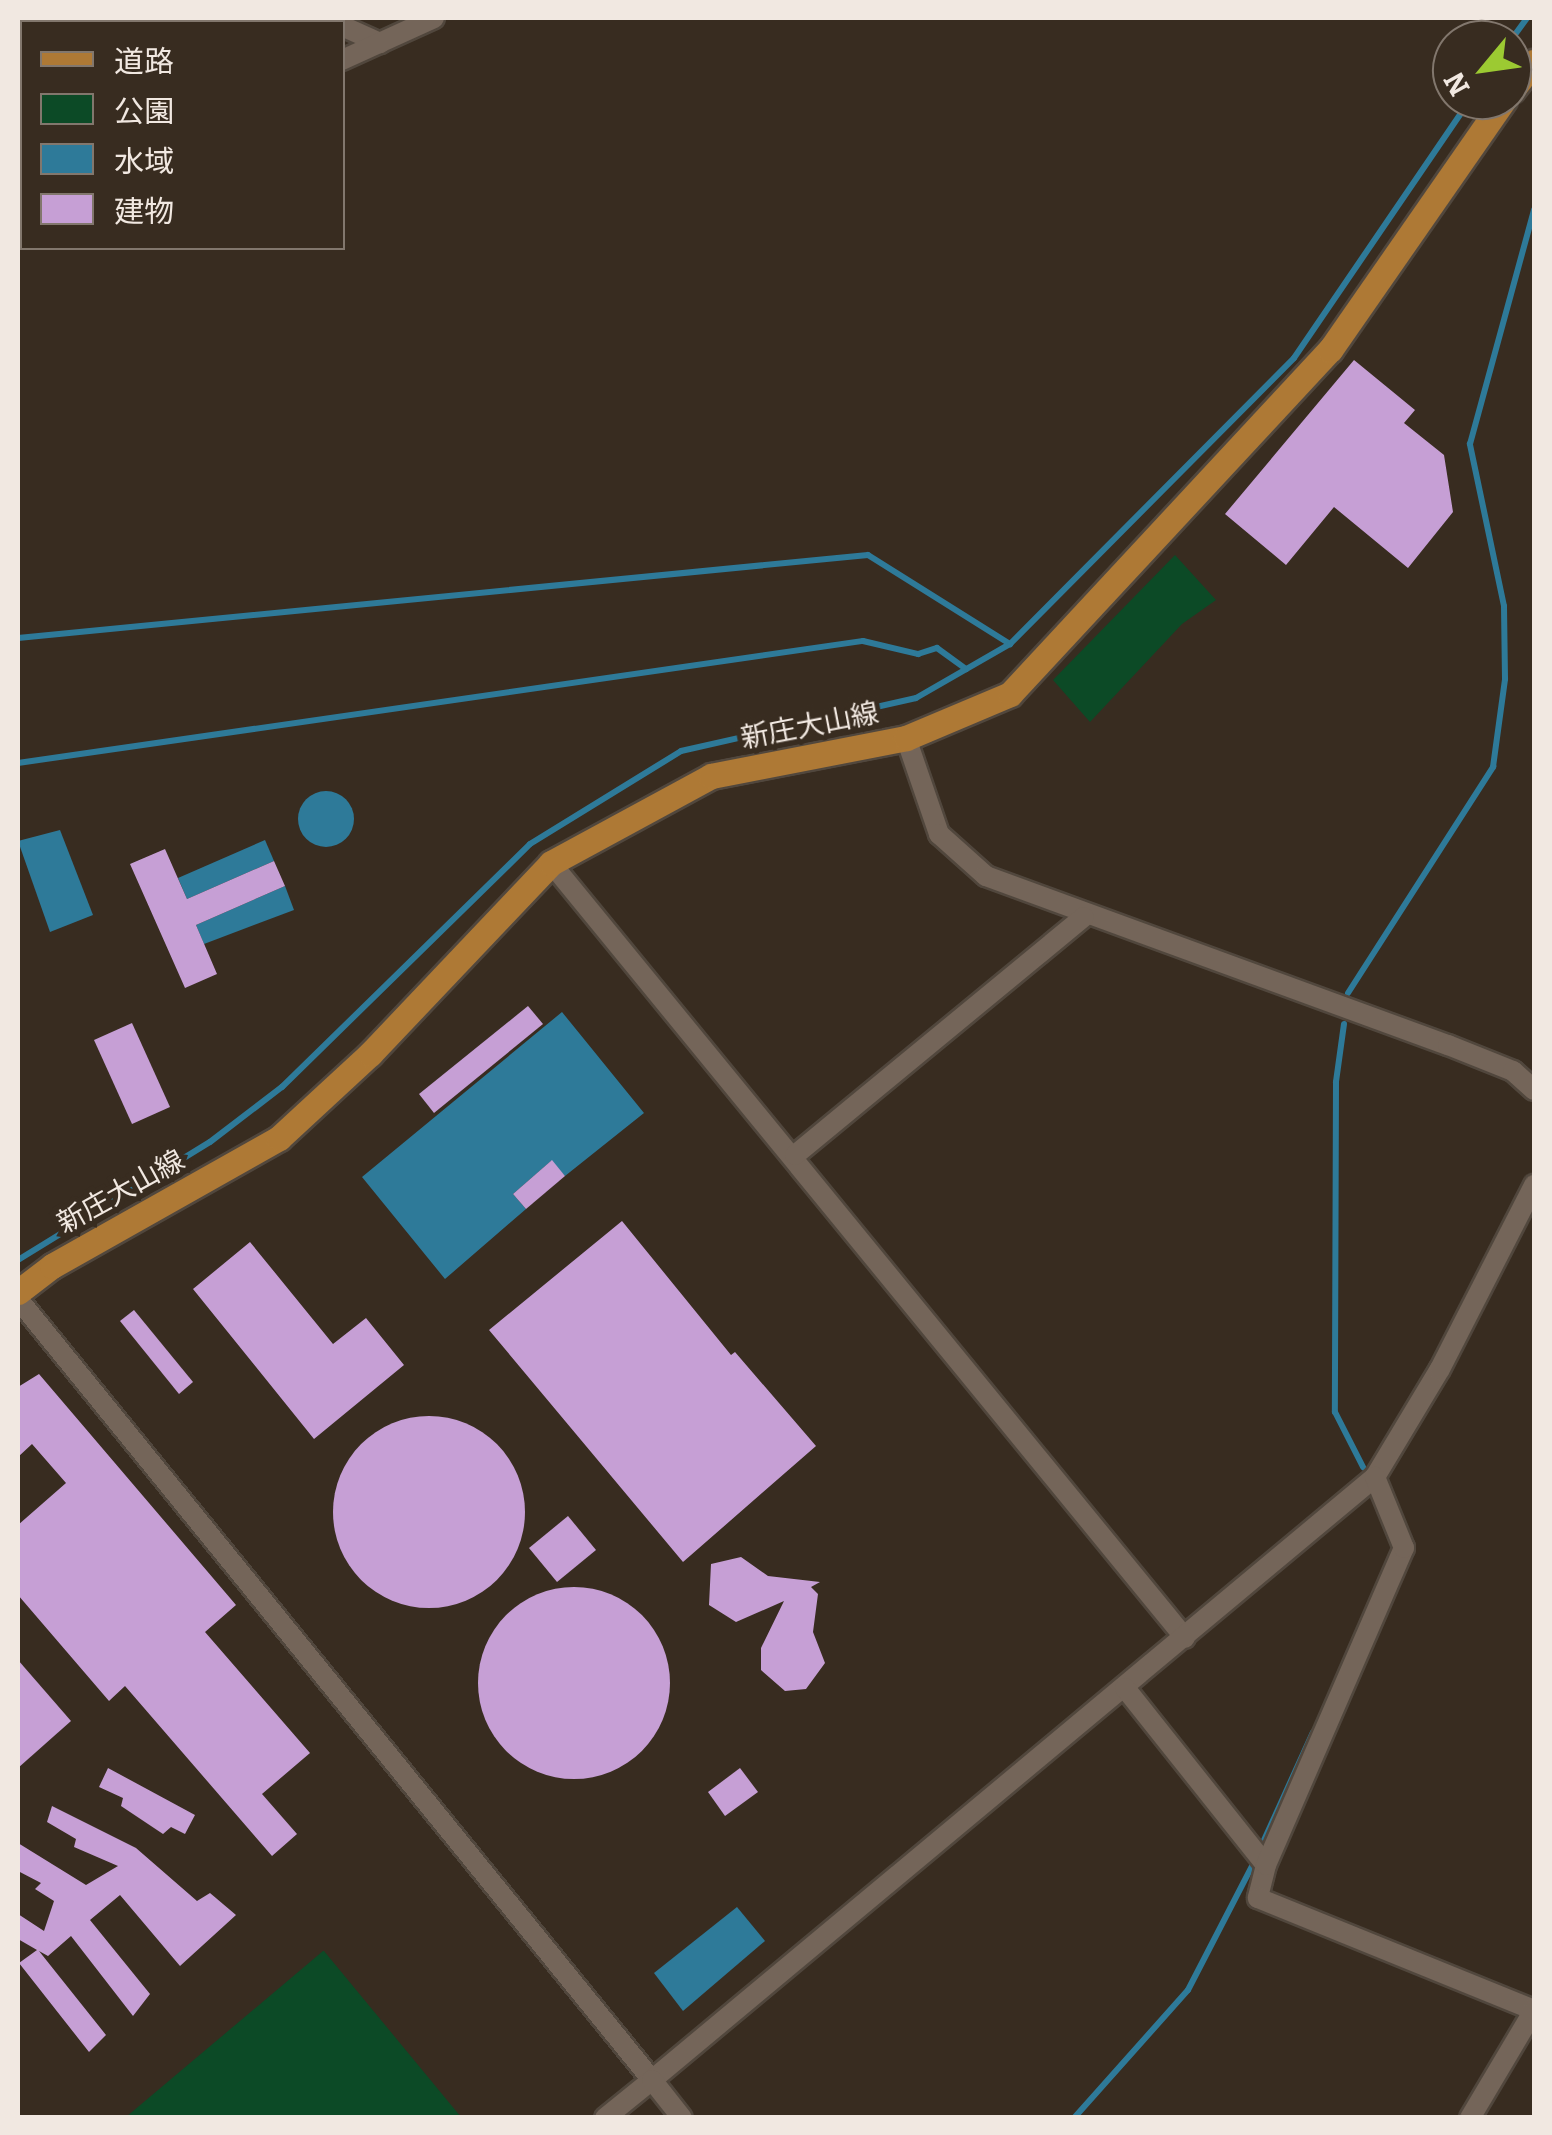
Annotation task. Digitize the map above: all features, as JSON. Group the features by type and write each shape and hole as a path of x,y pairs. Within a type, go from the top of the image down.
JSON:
{"main road":[{"name":"新庄大山線","path":"18,1296 279,1138 370,1054 551,863 712,776 906,738 1010,694 1175,523 1330,350 1490,120"}],"street":[{"path":"345,59 434,18"},
{"path":"345,27 380,43"},
{"path":"906,738 938,834 986,876 1084,917 1448,1045 1513,1072 1534,1090"},
{"path":"551,863 795,1155 1185,1638"},
{"path":"795,1155 1084,917"},
{"path":"604,2118 1375,1476 1440,1368 1534,1185"},
{"path":"18,1296 682,2118"},
{"path":"1375,1476 1404,1548 1265,1863 1258,1898 1534,2010 1470,2118"},
{"path":"1125,1688 1265,1863"}],"green space":[{"path":"1175,555 1216,600 1182,624 1090,722 1053,680"},
{"path":"323,1951 461,2117 126,2117"}],"water":[{"path":"326,791 346,799 354,819 346,839 326,847 306,839 298,819 306,799"},
{"path":"60,830 93,915 50,932 18,841"},
{"path":"265,840 274,861 187,899 178,878"},
{"path":"285,886 294,910 204,944 196,925"},
{"path":"562,1012 644,1113 565,1176 551,1161 513,1194 526,1209 445,1279 362,1177"},
{"path":"737,1907 765,1941 683,2011 654,1973"}],"building":[{"path":"1354,360 1415,410 1404,423 1444,455 1453,512 1408,568 1334,507 1286,565 1225,514"},
{"path":"165,849 187,899 274,861 285,886 196,925 217,974 185,988 130,864"},
{"path":"528,1006 543,1024 434,1113 419,1094"},
{"path":"132,1023 170,1107 132,1124 94,1040"},
{"path":"552,1160 565,1176 526,1209 513,1194"},
{"path":"622,1221 731,1355 735,1352 816,1446 683,1562 489,1330"},
{"path":"250,1242 333,1344 366,1318 404,1365 314,1439 193,1289"},
{"path":"134,1310 193,1382 179,1394 120,1321"},
{"path":"39,1374 236,1605 205,1632 310,1753 262,1794 297,1834 272,1856 125,1686 109,1701 18,1595 18,1525 66,1483 32,1444 18,1457 18,1387"},
{"path":"429,1416 466,1424 497,1444 517,1475 525,1512 517,1549 497,1580 466,1600 429,1608 392,1600 361,1580 341,1549 333,1512 341,1475 361,1444 392,1424"},
{"path":"568,1516 596,1550 557,1582 529,1548"},
{"path":"741,1557 768,1576 820,1582 811,1587 818,1594 813,1632 825,1663 806,1689 785,1691 761,1670 761,1648 784,1601 736,1622 709,1605 711,1564"},
{"path":"574,1587 611,1595 642,1615 662,1646 670,1683 662,1720 642,1751 611,1771 574,1779 537,1771 506,1751 486,1720 478,1683 486,1646 506,1615 537,1595"},
{"path":"18,1660 71,1721 18,1768"},
{"path":"108,1768 195,1815 185,1834 171,1827 163,1834 121,1806 123,1798 99,1787"},
{"path":"740,1768 758,1792 725,1816 708,1792"},
{"path":"52,1806 136,1848 197,1901 210,1893 236,1915 180,1966 120,1895 90,1920 150,1994 133,2016 71,1936 48,1956 39,1951 106,2035 89,2052 19,1963 37,1950 18,1939 18,1914 44,1931 54,1901 35,1889 41,1883 18,1871 18,1843 86,1885 118,1866 74,1847 76,1839 47,1822"}],"waterway":[{"path":"18,1260 210,1142 282,1087 530,844 681,751 916,698 1010,644 1294,358 1456,120"},
{"path":"1348,993 1493,767 1505,679 1504,606 1470,444 1534,210"},
{"path":"18,638 868,555 1010,644"},
{"path":"18,763 863,641 918,654 937,648 966,669"},
{"path":"1344,1024 1336,1082 1335,1412 1363,1467"},
{"path":"1260,1849 1313,1732"},
{"path":"1074,2118 1188,1990 1255,1860"}]}
